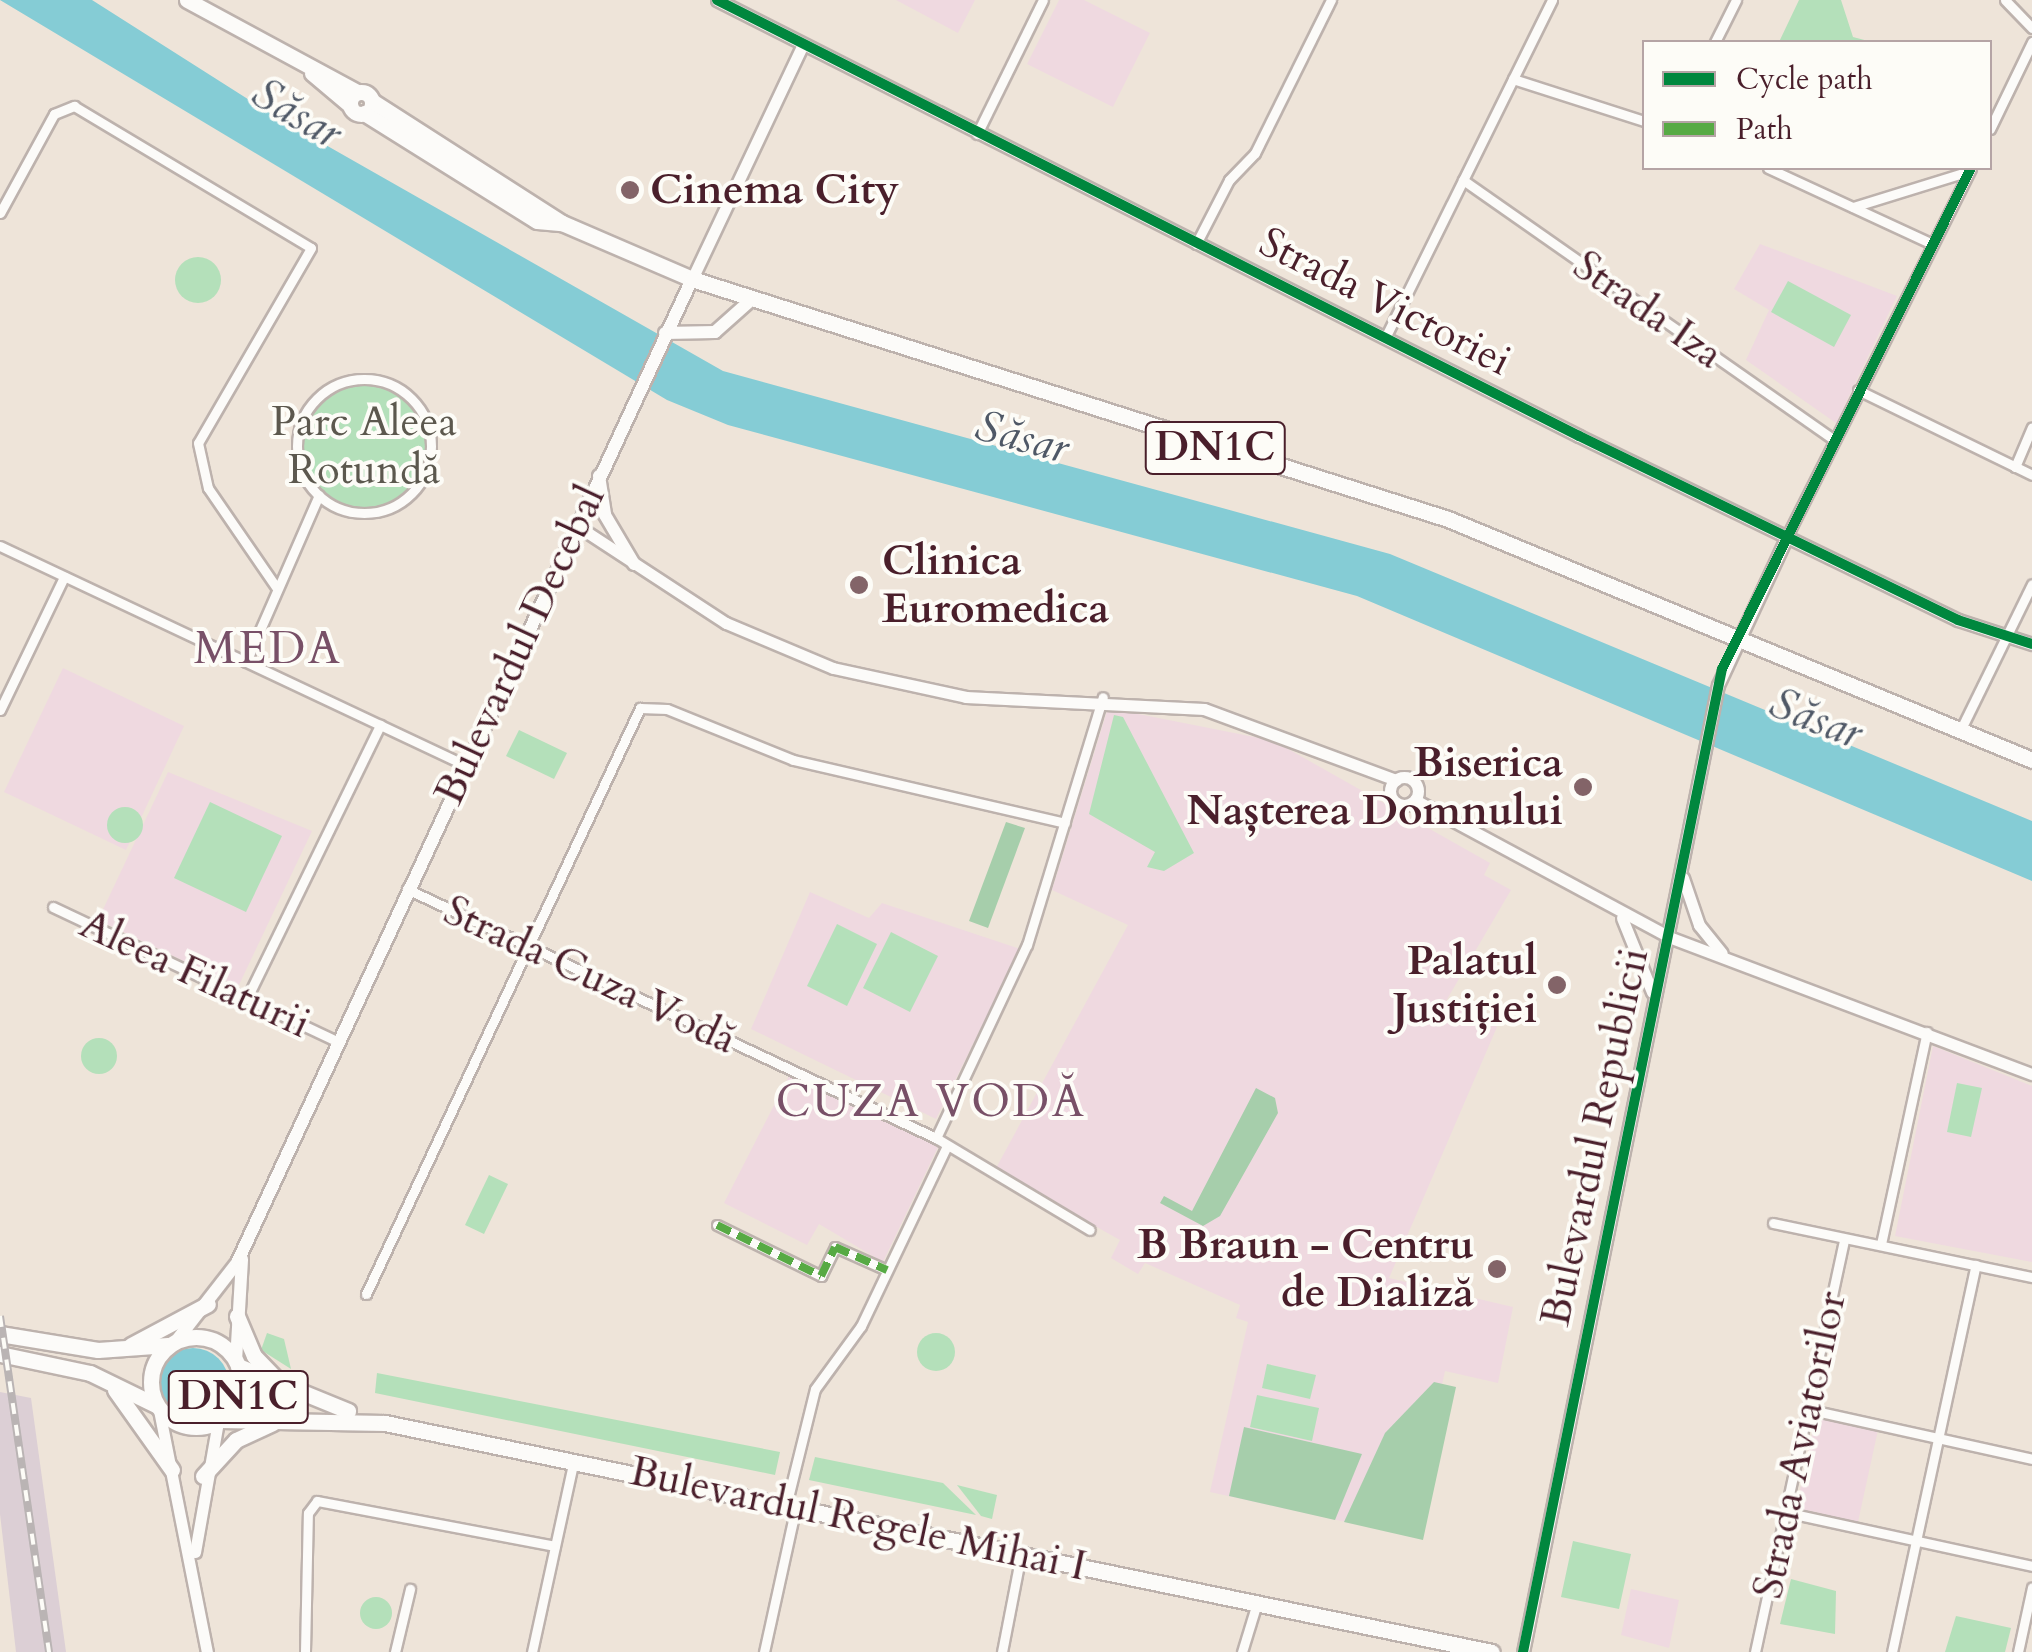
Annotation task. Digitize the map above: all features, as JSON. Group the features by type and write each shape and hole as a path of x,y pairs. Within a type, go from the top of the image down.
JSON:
{"main road":[{"name":"DN1C","path":"187,0 361,103 537,220 562,223 692,279 752,299 1448,518 2032,760"},
{"name":"Bulevardul Decebal","path":"173,1342 208,1304 243,1246 692,279"},
{"path":"665,333 715,332 752,299"},
{"path":"599,476 605,516 634,564"},
{"name":"Bulevardul Decebal","path":"237,1364 243,1246"},
{"path":"118,1350 208,1304"},
{"path":"237,1316 254,1356 296,1396"},
{"name":"DN1C","path":"0,1334 118,1350 211,1339 237,1364 296,1396 385,1423"},
{"name":"DN1C","path":"158,1407 150,1379 173,1342"},
{"name":"DN1C","path":"0,1354 106,1380 193,1428 219,1421 239,1396 237,1364"},
{"path":"106,1380 172,1470"},
{"path":"203,1476 236,1440 295,1416"},
{"name":"Bulevardul Regele Mihai I","path":"219,1421 295,1416 385,1423 792,1503 1492,1652"}],"street":[{"name":"Strada Victoriei","path":"717,0 1385,338 2006,638 2032,644"},
{"path":"977,134 1043,0"},
{"path":"1196,244 1229,180 1255,153 1331,0"},
{"path":"1385,338 1552,0"},
{"path":"1716,40 1736,0"},
{"path":"2005,0 2032,28"},
{"path":"1992,125 2032,42"},
{"name":"Bulevardul Decebal","path":"692,279 802,46"},
{"path":"1513,79 1642,119"},
{"path":"0,213 54,114 74,106 311,248 198,443 208,488 276,587"},
{"path":"1772,170 1930,242"},
{"path":"1853,207 1967,170"},
{"path":"1788,534 1930,242 1969,170"},
{"name":"Strada Iza","path":"1463,180 1834,440"},
{"path":"246,662 319,495 298,447 319,397 369,380 409,396 431,445 411,495 362,513 319,495"},
{"path":"1858,390 2032,475"},
{"path":"2015,467 2032,427"},
{"path":"576,525 745,633 862,676 966,697 1104,697 1229,715 1362,766 1394,784 1411,779 1416,796 1616,911 1669,936 2032,1074"},
{"name":"Bulevardul Republicii","path":"1523,1652 1718,685 1788,534"},
{"path":"0,546 465,765"},
{"path":"0,710 64,576"},
{"path":"1961,729 2032,584"},
{"path":"936,1138 1015,973 1104,697"},
{"path":"366,1294 635,715 658,706 730,741 1064,824"},
{"path":"246,998 380,725"},
{"path":"1394,784 1399,804 1416,796"},
{"path":"1682,875 1699,925 1726,956"},
{"name":"Strada Cuza Vodă","path":"407,889 936,1138 1090,1230"},
{"name":"Aleea Filaturii","path":"53,907 337,1041"},
{"path":"1616,911 1647,963 1653,1000"},
{"path":"1881,1244 1927,1032"},
{"path":"764,1652 792,1503 804,1412 886,1270 947,1146"},
{"path":"1773,1223 2032,1277"},
{"path":"717,1225 822,1276 835,1247 886,1270"},
{"name":"Strada Aviatorilor","path":"1755,1652 1844,1239"},
{"path":"1892,1652 1976,1265"},
{"path":"158,1407 194,1571 206,1652"},
{"path":"1808,1409 2032,1458"},
{"path":"194,1571 203,1476 219,1421"},
{"path":"532,1652 574,1460"},
{"path":"306,1652 313,1503 555,1546"},
{"path":"1785,1512 2032,1566"},
{"path":"1002,1652 1021,1551"},
{"path":"2018,1652 2032,1587"},
{"path":"396,1652 410,1589"},
{"path":"1242,1652 1257,1603"}],"shaded area":[{"path":"896,0 975,0 958,33"},
{"path":"1059,0 1084,0 1150,33 1113,107 1027,64"},
{"path":"1760,244 1897,296 1836,423 1746,360 1769,310 1734,289"},
{"path":"63,668 184,726 126,850 4,792"},
{"path":"1108,708 1274,741 1490,863 1484,875 1511,890 1446,1001 1497,1027 1389,1278 1513,1307 1498,1383 1445,1371 1409,1536 1210,1492 1248,1322 1236,1318 1240,1305 1145,1263 1138,1274 1111,1258 1120,1240 995,1170 1128,925 1052,890"},
{"path":"168,772 312,831 238,987 98,920"},
{"path":"810,892 869,918 882,903 1020,949 936,1119 751,1029"},
{"path":"1933,1046 2032,1086 2032,1262 1895,1236"},
{"path":"789,1076 939,1145 883,1262 819,1224 807,1245 724,1203"},
{"path":"0,1392 31,1398 66,1652 16,1652 0,1514"},
{"path":"1816,1416 1878,1430 1858,1522 1796,1508"},
{"path":"1631,1589 1679,1600 1669,1648 1621,1635"}],"green space":[{"path":"1799,0 1841,0 1853,37 1864,40 1780,40"},
{"path":"198,257 215,263 221,280 215,297 198,303 181,297 175,280 181,263"},
{"path":"1788,281 1851,315 1834,347 1771,312"},
{"name":"Parc Aleea Rotundă","path":"364,383 388,388 409,401 422,422 427,446 422,470 409,491 388,504 364,509 340,504 319,491 306,470 301,446 306,422 319,401 340,388"},
{"path":"1114,715 1123,717 1194,853 1164,871 1147,867 1155,852 1089,814"},
{"path":"519,730 567,753 554,779 506,756"},
{"path":"210,802 282,836 246,912 174,878"},
{"path":"125,807 138,812 143,825 138,838 125,843 112,838 107,825 112,812"},
{"path":"1006,822 1025,828 988,928 969,921"},
{"path":"837,924 877,944 847,1006 807,986"},
{"path":"891,932 938,956 910,1012 863,988"},
{"path":"99,1038 112,1043 117,1056 112,1069 99,1074 86,1069 81,1056 86,1043"},
{"path":"1957,1083 1982,1088 1971,1137 1947,1132"},
{"path":"1256,1088 1275,1098 1278,1113 1220,1216 1203,1226 1160,1203 1164,1196 1192,1211"},
{"path":"489,1175 508,1184 484,1234 465,1225"},
{"path":"267,1333 284,1339 291,1369 261,1350"},
{"path":"936,1333 949,1339 955,1352 949,1365 936,1371 923,1365 917,1352 923,1339"},
{"path":"1267,1364 1316,1375 1310,1399 1262,1388"},
{"path":"377,1373 780,1452 775,1475 375,1393"},
{"path":"1434,1382 1456,1387 1423,1540 1344,1522 1385,1433"},
{"path":"1257,1395 1319,1408 1312,1441 1250,1427"},
{"path":"1244,1427 1362,1454 1335,1520 1229,1496"},
{"path":"815,1457 943,1483 976,1515 809,1480"},
{"path":"957,1485 997,1495 992,1519 981,1516"},
{"path":"1573,1541 1631,1554 1619,1609 1561,1597"},
{"path":"1791,1579 1836,1591 1835,1634 1780,1624"},
{"path":"376,1597 387,1602 392,1613 387,1624 376,1629 365,1624 360,1613 365,1602"},
{"path":"1956,1616 2011,1628 2005,1652 1945,1652"}],"water":[{"path":"0,0 92,0 273,115 723,371 1390,554 2032,821 2032,881 1357,596 728,425 667,400"},
{"path":"193,1348 218,1359 229,1384 218,1409 193,1420 168,1409 157,1384 168,1359"}],"railway":[{"path":"0,1316 49,1652"}],"marked path":[{"path":"717,1225 821,1276 835,1247 887,1270"}],"cycle path":[{"path":"717,0 1579,436 1958,620 2032,644"},
{"path":"1523,1652 1722,669 1970,170"}],"place":[{"name":"Cinema City","path":"630,190"},
{"name":"Clinica Euromedica","path":"859,585"},
{"name":"Biserica Nașterea Domnului","path":"1583,787"},
{"name":"Palatul Justiției","path":"1557,985"},
{"name":"B Braun - Centru de Dializă","path":"1497,1269"}],"district":[{"name":"MEDA","path":"268,649"},
{"name":"CUZA VODĂ","path":"931,1102"}],"water label":[{"name":"Săsar","path":"297,113"},
{"name":"Săsar","path":"1022,437"},
{"name":"Săsar","path":"1816,718"}]}
